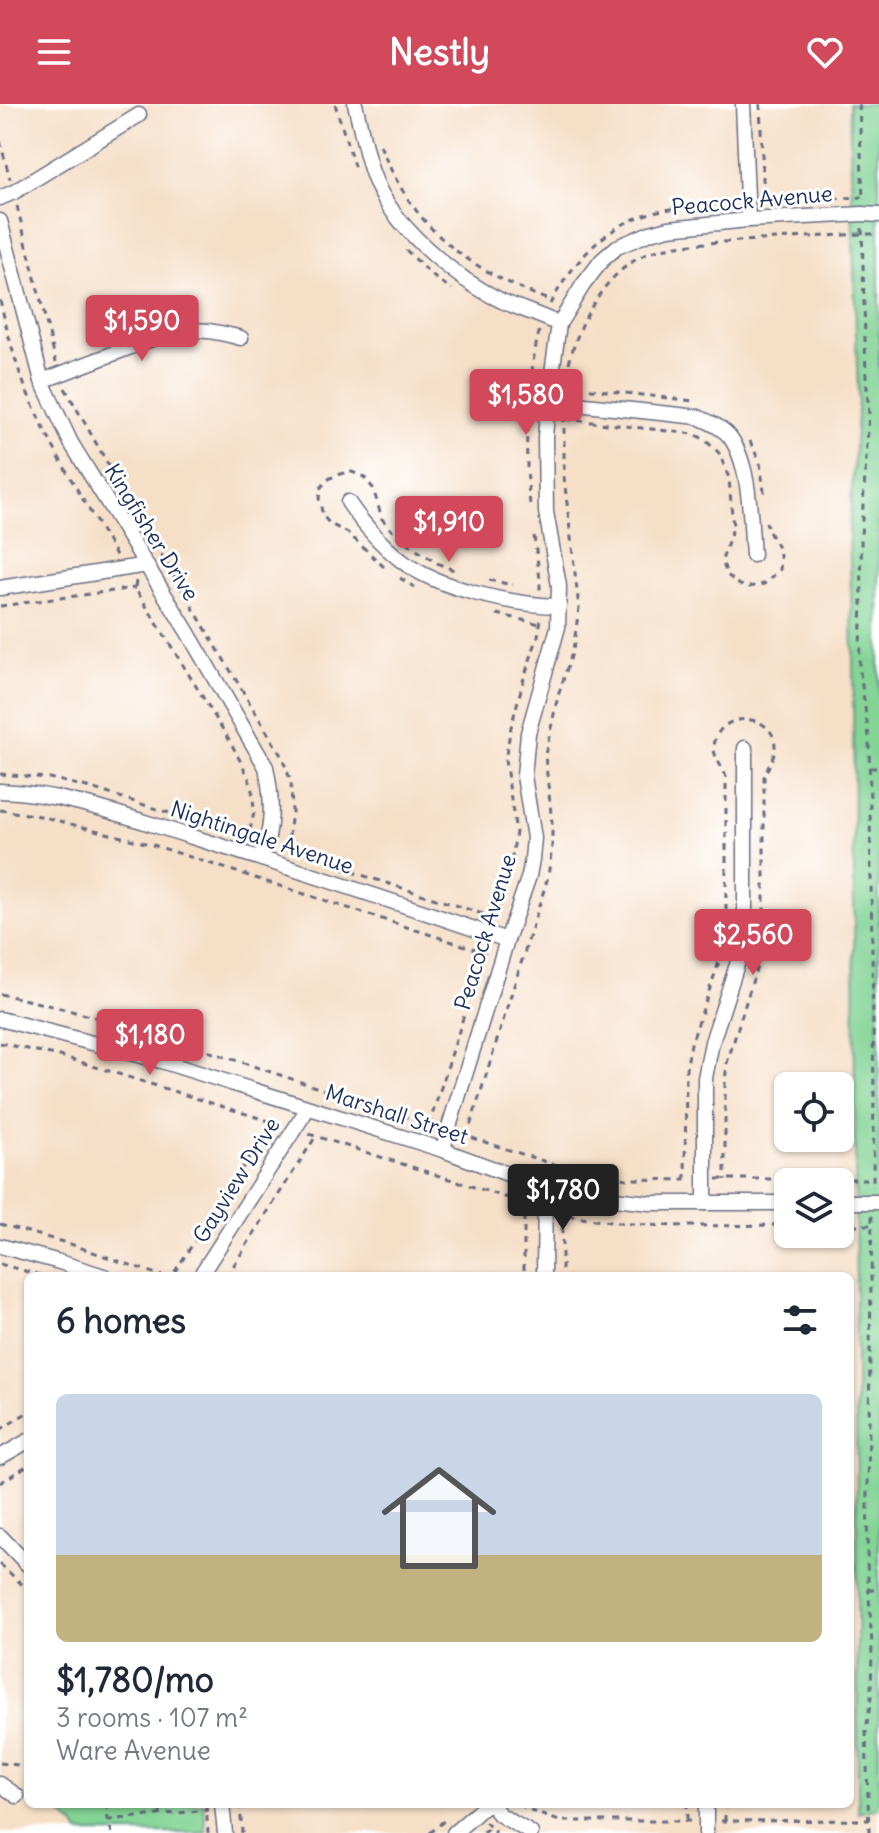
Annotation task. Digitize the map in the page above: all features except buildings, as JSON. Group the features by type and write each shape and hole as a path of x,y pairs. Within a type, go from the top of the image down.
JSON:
{"street":[{"path":"355,104 373,177 407,230 433,254 501,300 559,324"},
{"path":"743,104 748,220"},
{"path":"7,195 139,115"},
{"name":"Peacock Avenue","path":"443,1150 532,859 534,838 524,776 528,733 558,627 559,586 546,512 545,437 559,324 602,260 617,247 650,233 669,228 748,220 879,215"},
{"name":"Kingfisher Drive","path":"0,221 42,381 71,443 266,767 272,814 265,852"},
{"path":"42,381 181,330 211,330 241,338"},
{"path":"548,401 698,417 715,424 729,437 745,476 753,555"},
{"path":"348,502 363,524 404,563 441,582 540,606 559,606"},
{"path":"0,588 147,565"},
{"path":"705,1203 705,1078 745,929 745,748"},
{"name":"Nightingale Avenue","path":"0,791 77,802 265,852 507,940"},
{"name":"Marshall Street","path":"0,1019 161,1061 443,1150 545,1188 650,1203 774,1203"},
{"name":"Gayview Drive","path":"203,1272 308,1108"},
{"path":"544,1272 545,1188"},
{"path":"854,1202 876,1202"},
{"path":"0,1246 91,1272"},
{"path":"0,1457 24,1443"},
{"path":"0,1536 24,1561"},
{"path":"0,1784 17,1796"},
{"path":"222,1808 225,1833"},
{"path":"454,1833 484,1808"},
{"path":"493,1808 531,1833"},
{"path":"706,1808 706,1833"}],"path":[{"path":"760,104 764,203"},
{"path":"859,104 869,414 861,536 859,664 870,768 873,1179 876,1202 871,1225 868,1590 872,1645 871,1698 866,1731 869,1833"},
{"path":"0,141 7,195 59,374 118,482 282,757 291,782 292,797 287,851 265,852 248,838 254,813 249,778 230,741 135,588 136,578 117,556 49,439 25,387 0,300"},
{"path":"380,144 406,198 442,240 492,276 551,301"},
{"path":"530,505 526,448 536,342 551,301 570,269 597,243 624,224 656,212 747,202 862,197"},
{"path":"567,372 578,334 599,295 621,270 645,255 669,247 697,244 879,234"},
{"path":"467,1136 551,860 552,823 545,755 558,696 573,650 579,608 564,477 566,386 702,403"},
{"path":"564,419 693,434 713,446 729,478 733,528 723,563 727,575 740,585 764,584 780,570 779,549 766,523"},
{"path":"744,432 760,463 765,508"},
{"path":"429,1125 509,876 516,832 505,760 511,727 541,620 534,534"},
{"path":"0,606 135,588"},
{"path":"870,768 879,768"},
{"path":"0,810 40,816 153,845 484,952"},
{"path":"331,865 495,918"},
{"path":"0,994 140,1031 571,1170 657,1181 705,1178 873,1179"},
{"path":"0,1043 64,1057 272,1122 175,1272"},
{"path":"230,1272 316,1136"},
{"path":"524,1203 524,1272"},
{"path":"562,1214 562,1272"},
{"path":"0,1224 150,1272"},
{"path":"854,1225 871,1225"},
{"path":"871,1239 879,1239"},
{"path":"0,1264 29,1272"},
{"path":"0,1430 24,1415"},
{"path":"0,1483 24,1468"},
{"path":"0,1564 24,1586"},
{"path":"868,1590 879,1590"},
{"path":"0,1763 24,1766"},
{"path":"107,1808 112,1833"},
{"path":"160,1808 160,1814"},
{"path":"108,1820 214,1808"},
{"path":"240,1808 242,1833"},
{"path":"687,1808 687,1822"},
{"path":"725,1808 725,1821"},
{"path":"206,1810 208,1833"},
{"path":"483,1833 489,1828"}],"green space":[{"path":"849,104 879,104 879,1808 858,1813 853,651 849,532 858,401"},
{"path":"55,1808 204,1808 206,1833 79,1833"}]}
